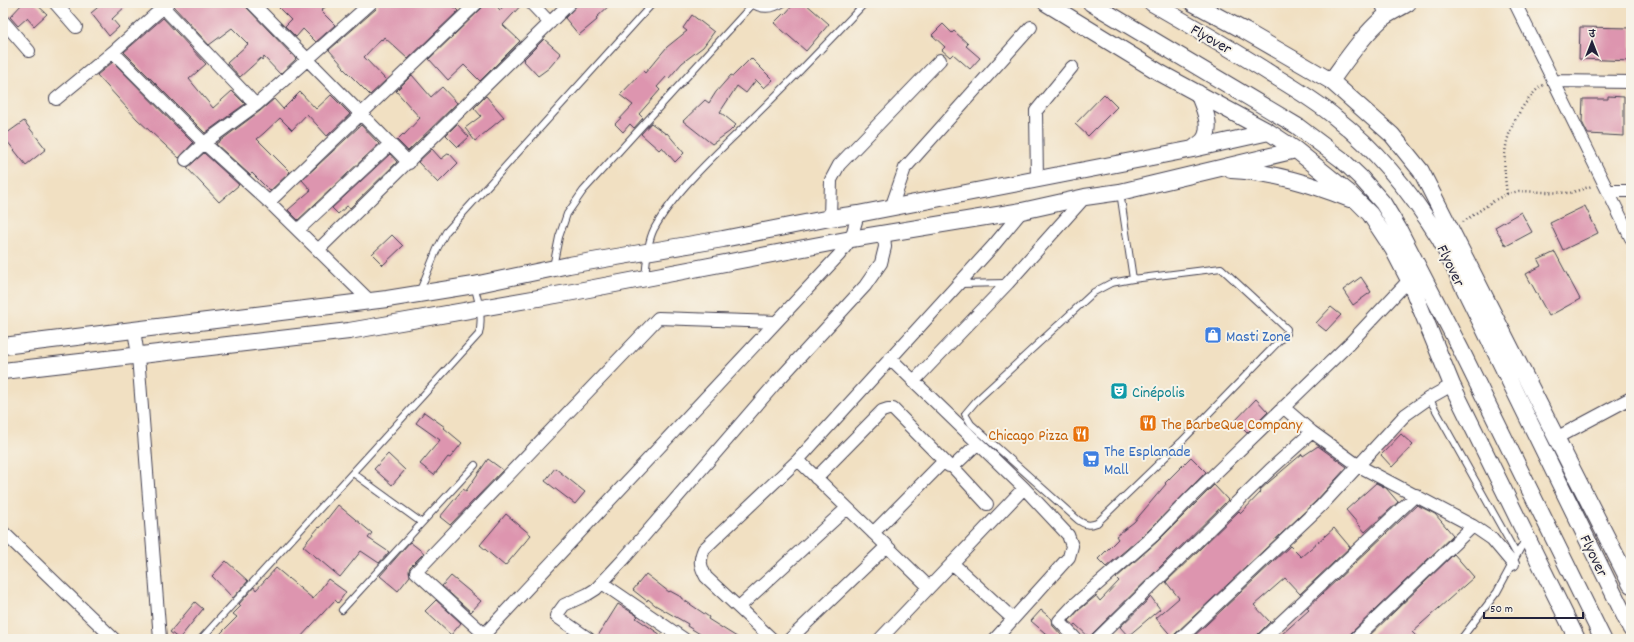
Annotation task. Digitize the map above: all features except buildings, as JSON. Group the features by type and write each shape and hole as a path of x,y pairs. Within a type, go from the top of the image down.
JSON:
{"street":[{"path":"55,3 76,27"},
{"path":"252,3 409,163"},
{"path":"269,202 477,3"},
{"path":"531,3 550,23"},
{"path":"318,250 409,163 570,3"},
{"path":"1046,3 1162,74 1269,132 1296,150 1348,192 1370,214 1394,249 1409,280 1452,385 1576,639"},
{"name":"Flyover","path":"1091,3 1298,126 1341,159 1361,178 1383,204 1398,228 1461,350 1603,639"},
{"name":"Flyover","path":"1152,3 1247,58 1310,98 1337,119 1390,170 1424,213 1443,246 1631,629"},
{"path":"1193,3 1245,31 1331,81 1392,136 1410,156 1421,171 1631,585"},
{"path":"1331,81 1381,10 1408,3"},
{"path":"1515,3 1631,238"},
{"path":"56,99 113,52 165,5 256,104"},
{"path":"186,160 204,143 256,104 308,60 363,5"},
{"path":"3,21 29,51"},
{"path":"891,208 905,168 1031,27"},
{"path":"113,52 204,143 269,202 370,301"},
{"path":"830,218 831,180 839,165 940,60"},
{"path":"1037,180 1036,111 1072,67"},
{"path":"1553,82 1631,82"},
{"path":"1193,149 1204,140 1207,132 1207,121 1198,93"},
{"path":"3,346 370,301 474,285 553,268 723,240 830,218 1037,180 1193,149 1269,132"},
{"path":"298,230 390,144"},
{"path":"3,371 349,331 480,309 851,239 1022,211 1085,197 1120,192 1296,150"},
{"path":"1214,170 1249,172 1295,179 1359,202"},
{"path":"1605,187 1631,191"},
{"path":"913,382 1008,283 1085,197"},
{"path":"1370,214 1383,204"},
{"path":"772,639 706,577 701,568 701,555 704,549 798,460 993,246 1022,211"},
{"path":"776,322 658,318 416,572 482,637 839,256 851,239 858,214"},
{"path":"589,639 556,616 564,605 572,600 588,594 602,583 775,384 865,286 881,263 885,247 884,234"},
{"path":"1074,638 1059,621 1074,605 1153,536 1192,496 1349,344 1409,280"},
{"path":"134,330 138,356 160,639"},
{"path":"890,358 913,382 1024,488 1068,535 1072,546 1069,557 1012,618 995,639"},
{"path":"1180,639 1321,506 1405,415 1429,398 1452,385"},
{"path":"1556,438 1631,398"},
{"path":"1283,407 1312,432 1359,466 1473,526 1492,539 1515,560"},
{"path":"816,478 882,411 893,409 987,504"},
{"path":"1097,639 1270,470 1312,432"},
{"path":"948,463 954,466 977,444"},
{"path":"798,460 929,587"},
{"path":"873,533 948,463"},
{"path":"880,639 1024,488"},
{"path":"1263,639 1416,495"},
{"path":"739,607 847,508"},
{"path":"1355,639 1473,526"},
{"path":"3,532 114,639"},
{"path":"790,639 887,546"},
{"path":"952,563 1012,618"},
{"path":"602,583 684,639"}],"lane":[{"path":"419,294 437,249 446,232 653,3"},
{"path":"553,268 559,238 567,214 583,191 751,4 764,10 778,7 784,3"},
{"path":"645,279 648,252 654,230 678,194 786,86 865,3"},
{"path":"1120,192 1133,279"},
{"path":"1221,268 1287,328 1286,334 1181,442 1097,523 1086,525 1078,520 971,424 965,414 976,401 1094,292 1110,283 1133,279 1221,268"},
{"path":"958,284 1008,283"},
{"path":"201,639 479,334 482,323 474,285"},
{"path":"1429,398 1515,560"},
{"path":"342,610 475,465"},
{"path":"353,473 422,523"},
{"path":"1464,638 1497,592 1527,536"}],"path":[{"path":"1507,194 1504,158 1507,138 1515,119 1531,96 1540,87 1553,82"},
{"path":"1451,230 1495,200 1507,194 1520,191 1570,193 1605,187"}],"place":[{"name":"Masti Zone","path":"1213,335"},
{"name":"Cinépolis","path":"1119,391"},
{"name":"The BarbeQue Company","path":"1148,423"},
{"name":"Chicago Pizza","path":"1081,434"},
{"name":"The Esplanade Mall","path":"1091,459"}]}
